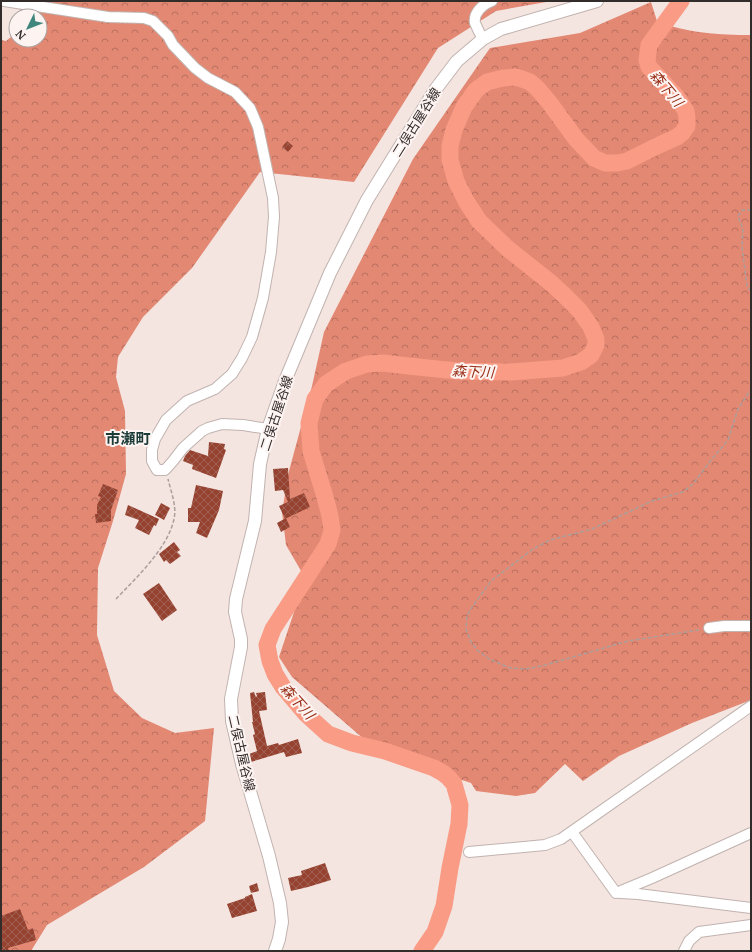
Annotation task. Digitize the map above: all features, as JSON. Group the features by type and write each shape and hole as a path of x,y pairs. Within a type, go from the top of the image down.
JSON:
{"main road":[{"name":"二俣古屋谷線","path":"275,951 282,922 280,902 269,856 242,764 232,721 231,699 241,647 241,639 235,612 236,599 255,521 260,464 268,429 285,381 330,273 367,200 436,90 457,61 483,38 502,29 597,1"}],"street":[{"path":"4,1 108,17 144,18 153,21 195,68 208,78 235,92 250,108 258,126 272,190 274,217 272,252 263,298 252,337 232,374 215,389 187,401 166,420 155,439 152,450 152,461 157,470 165,470 174,461 183,448 202,431 222,424 243,425 268,429"},
{"path":"483,38 475,22 476,12 486,3 492,1"},
{"path":"709,628 724,626 751,626"},
{"path":"469,852 545,846 561,839 751,706"},
{"path":"572,832 616,893"},
{"path":"616,893 751,833"},
{"path":"616,893 638,894 751,908"},
{"path":"684,951 689,941 699,932 751,925"}],"path":[{"path":"751,210 742,210 738,216 743,229 742,247 747,286 751,291"},
{"path":"709,628 628,641 542,666 526,669 510,668 489,659 477,650 471,642 466,628 467,616 470,610 491,581 533,549 550,540 592,529 652,501 683,492 693,484 728,440 738,409 751,389"},
{"path":"116,599 157,554 167,538 174,518 174,502 165,470"}],"green space":[{"path":"14,1 552,1 496,11 438,48 354,182 260,172 192,268 143,317 118,357 116,377 125,411 126,474 98,568 97,635 114,691 142,718 175,733 214,728 205,821 144,867 47,925 31,951 1,951 1,40 6,41 8,39 8,48 48,48 48,8 19,8"},
{"path":"651,2 657,21 668,25 691,31 751,35 751,700 692,723 619,756 583,781 565,764 535,793 516,796 476,791 471,783 380,753 292,677 279,657 304,576 286,545 282,512 289,471 312,386 324,332 413,159 490,48 580,33"}],"building":[{"path":"287,141 293,146 288,152 282,147"},
{"path":"209,442 225,444 224,449 226,450 216,478 192,469 193,465 183,461 190,450 208,456"},
{"path":"288,468 290,499 304,493 310,507 285,519 279,506 288,502 283,490 275,491 273,469"},
{"path":"103,484 118,490 111,510 111,521 96,523 95,514 97,514 97,505 101,497 98,496"},
{"path":"196,485 223,491 219,510 207,538 196,533 200,522 188,522 188,508 191,508"},
{"path":"161,503 170,508 164,520 155,515"},
{"path":"128,505 159,519 149,535 135,528 139,520 125,515"},
{"path":"286,518 290,527 281,532 277,523"},
{"path":"174,542 180,550 177,552 181,556 170,564 166,560 164,562 159,554"},
{"path":"159,583 177,610 162,621 143,594"},
{"path":"254,692 256,697 256,693 265,692 267,710 259,711 267,746 278,743 279,745 298,739 302,753 286,757 284,752 251,762 249,754 257,751 253,735 255,734 252,722 250,693"},
{"path":"325,863 331,880 291,891 288,878 302,875 301,871"},
{"path":"257,883 259,891 251,893 249,886"},
{"path":"252,894 257,911 232,918 227,904"},
{"path":"20,909 28,930 33,928 36,940 8,948 9,951 1,951 1,916"}],"waterway":[{"name":"森下川","path":"422,951 435,932 444,906 459,824 460,805 454,784 448,777 434,768 385,751 352,743 328,734 306,714 283,687 275,674 270,661 267,645 273,629 328,544 332,530 325,497 311,451 309,423 315,399 326,384 346,371 367,364 383,363 457,371 511,372 563,368 581,362 591,355 596,345 596,339 591,327 580,311 551,283 507,248 479,221 466,201 456,181 450,160 450,146 454,130 464,107 476,90 487,82 515,77 530,82 537,88 576,139 594,158 605,163 627,161 677,137 687,126 686,111 676,96 649,67 647,60 649,45 681,1"}],"district":[{"name":"市瀬町","path":"128,438"}]}
